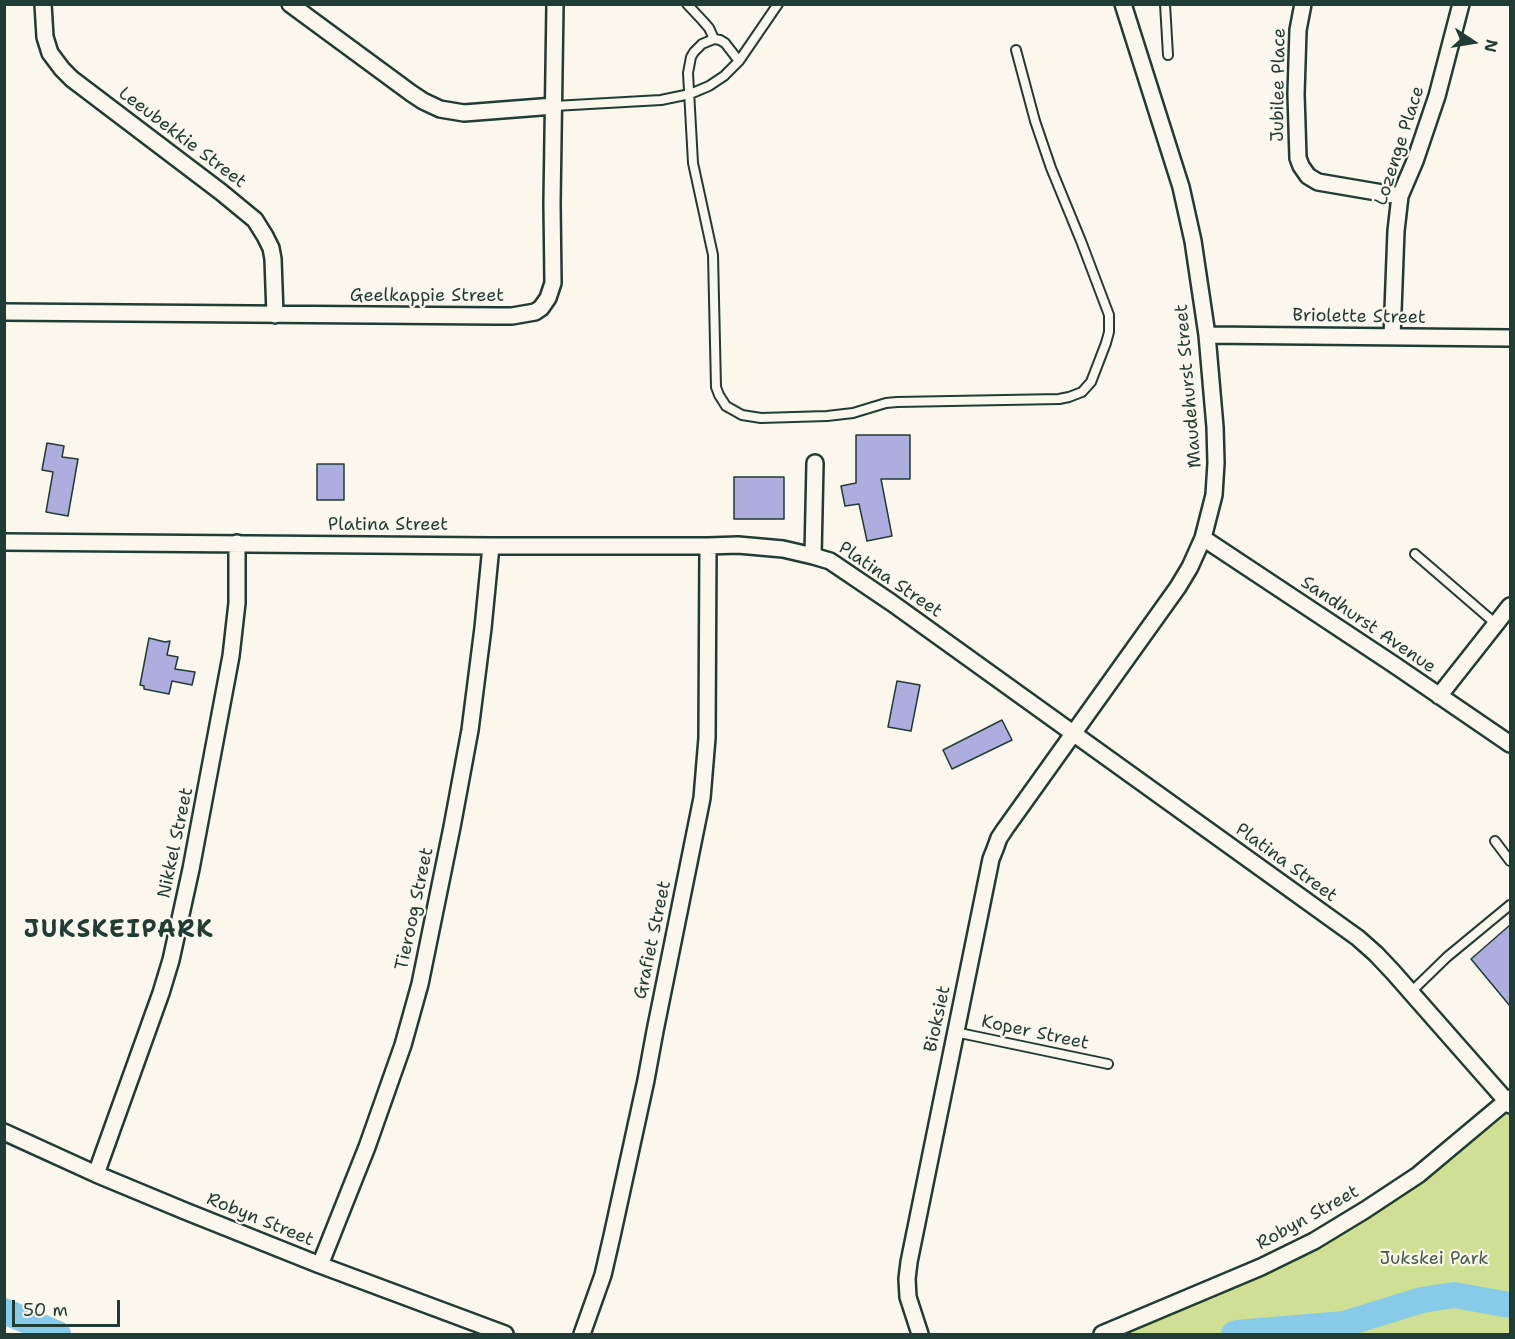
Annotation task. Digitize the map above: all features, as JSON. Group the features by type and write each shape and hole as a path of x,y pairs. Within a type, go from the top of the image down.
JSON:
{"street":[{"name":"Leeubekkie Street","path":"43,4 45,37 50,53 62,69 244,210 259,225 271,248 273,259 274,315"},
{"path":"290,4 411,93 440,109 464,112 554,106"},
{"name":"Geelkappie Street","path":"4,312 504,316 535,312 548,298 553,283 555,4"},
{"name":"Maudehurst Street","path":"1073,734 1190,567 1203,538 1214,495 1215,427 1207,335 1193,241 1181,188 1123,4"},
{"name":"Jubilee Place","path":"1303,4 1298,30 1296,94 1297,147 1301,166 1308,176 1318,182 1400,196"},
{"name":"Lozenge Place","path":"1392,337 1395,231 1400,196 1437,96 1461,4"},
{"name":"Briolette Street","path":"1207,335 1510,338"},
{"path":"813,555 815,463"},
{"name":"Sandhurst Avenue","path":"1203,538 1510,744"},
{"name":"Platina Street","path":"4,542 491,546 738,545 783,549 830,561 892,603 1358,938 1411,992 1509,1102"},
{"name":"Nikkel Street","path":"96,1174 158,1004 171,960 193,858 231,656 237,603 237,543"},
{"name":"Tieroog Street","path":"320,1265 367,1147 400,1055 420,984 473,712 491,546"},
{"name":"Grafiet Street","path":"582,1335 603,1275 612,1236 646,1080 702,798 707,738 708,546"},
{"path":"1439,696 1510,606"},
{"name":"Bioksiet","path":"920,1335 908,1297 909,1262 991,859 1005,829 1073,734"},
{"name":"Robyn Street","path":"1102,1335 1251,1272 1314,1241 1418,1174 1509,1102"},
{"name":"Robyn Street","path":"4,1132 96,1174 320,1265 505,1335"}],"lane":[{"path":"687,4 709,28 714,39"},
{"path":"554,106 661,100 690,94 710,86 739,61 778,4"},
{"path":"1165,4 1168,55"},
{"path":"739,61 725,43 714,39 702,44 691,57 688,73 693,163 713,255 716,387 726,406 742,415 761,418 842,415 897,402 1069,398 1082,392 1091,382 1106,343 1108,315 1051,168 1035,121 1016,50"},
{"path":"1415,554 1496,624"},
{"path":"1495,841 1510,861"},
{"path":"1411,992 1447,957 1510,905"},
{"name":"Koper Street","path":"956,1032 1108,1064"}],"green space":[{"name":"Jukskei Park","path":"1510,1105 1510,1334 1121,1334 1297,1258 1407,1189"}],"building":[{"path":"856,435 910,435 910,479 881,479 892,536 867,541 859,504 845,506 841,486 856,483"},
{"path":"47,443 64,446 62,457 78,459 68,516 46,512 53,472 42,470"},
{"path":"317,464 344,464 344,500 317,500"},
{"path":"734,477 784,477 784,519 734,519"},
{"path":"149,638 170,641 167,655 178,657 175,669 195,672 192,685 172,681 169,694 144,689 144,686 140,685"},
{"path":"897,681 920,685 911,731 888,727"},
{"path":"1002,720 1012,740 952,769 943,750"},
{"path":"1510,925 1510,1006 1471,959"}],"waterway":[{"path":"1234,1334 1344,1324 1422,1300 1454,1295 1510,1305"},
{"path":"4,1311 58,1334"}],"district":[{"name":"JUKSKEIPARK","path":"119,931"}]}
